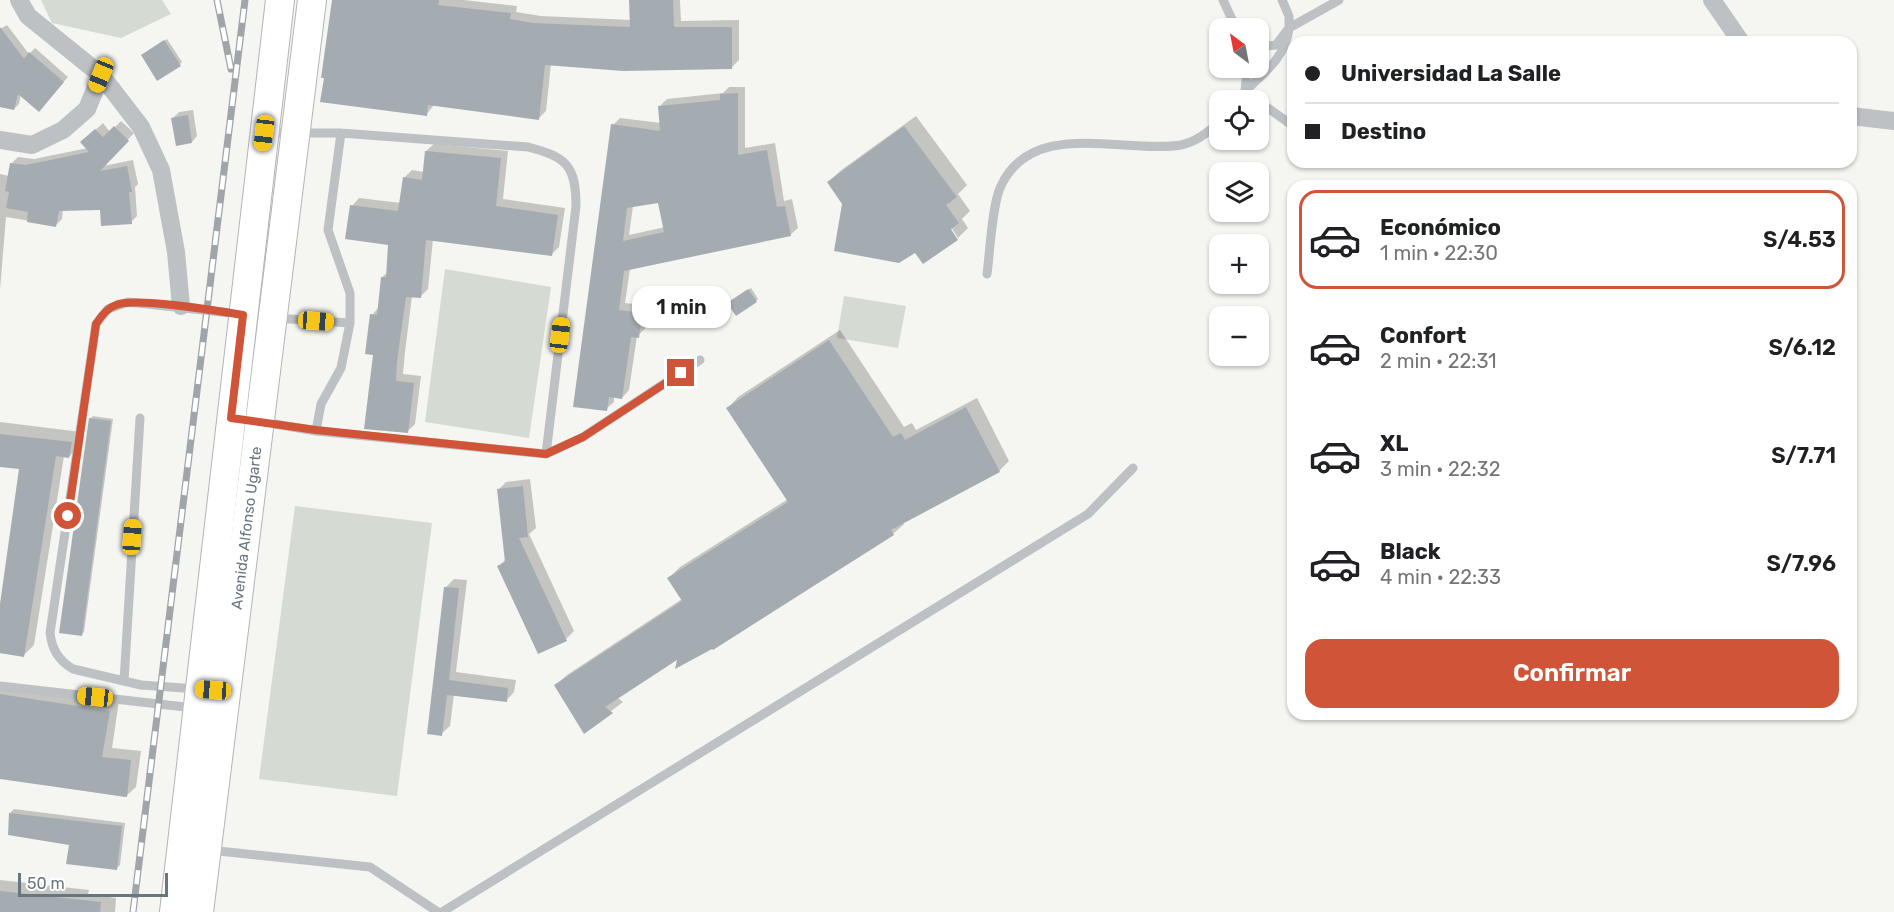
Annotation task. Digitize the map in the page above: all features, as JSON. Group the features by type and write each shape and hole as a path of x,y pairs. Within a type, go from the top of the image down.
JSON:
{"main road":[{"name":"Avenida Alfonso Ugarte","path":"174,912 193,848 246,420 258,316 264,133 280,0"},
{"name":"Avenida Alfonso Ugarte","path":"258,316 295,135 312,0"},
{"name":"Avenida Alfonso Ugarte","path":"193,848 199,912"}],"street":[{"path":"19,0 28,16 101,75 141,127 161,170 176,252 181,306"},
{"path":"1713,0 1737,36"},
{"path":"0,140 32,145 63,130 87,109 101,75"},
{"path":"1857,117 1894,120"}],"lane":[{"path":"1223,0 1231,18"},
{"path":"1282,0 1288,16 1287,36"},
{"path":"1269,46 1276,45 1289,28 1339,0"},
{"path":"1247,90 1268,71 1284,49 1287,36"},
{"path":"1269,109 1287,122"},
{"path":"987,274 999,191 1007,173 1025,158 1044,148 1065,143 1181,145 1209,130"},
{"path":"264,133 295,135 341,133 528,147 551,153 570,166 576,185 576,206 546,454"},
{"path":"316,430 321,404 341,368 350,323 350,293 328,230 341,133"},
{"path":"211,700 73,669 64,663 53,650 50,633 94,336 100,317 117,304 128,302 350,323"},
{"path":"246,420 316,430 546,454 583,437 700,360"},
{"path":"124,681 140,418"},
{"path":"193,848 370,867 440,912 1088,514 1133,468"},
{"path":"0,686 211,700"}],"shaded area":[{"path":"41,0 162,0 171,14 121,38 52,23"},
{"path":"445,269 551,287 529,438 425,422"},
{"path":"844,296 906,306 898,348 837,338"},
{"path":"295,506 432,523 397,796 259,779"}],"building":[{"path":"332,0 439,0 438,5 511,13 510,19 533,23 630,27 629,0 673,0 674,27 732,27 732,69 623,71 545,65 539,120 428,105 427,116 320,102 324,78 321,78"},
{"path":"0,27 24,59 29,52 64,82 39,112 18,94 14,110 0,107"},
{"path":"164,40 181,66 157,81 141,55"},
{"path":"738,93 738,155 767,150 777,207 785,206 791,236 624,271 619,310 642,313 639,338 631,337 622,399 609,397 607,411 573,407 611,124 660,131 658,106 720,100 720,94","holes":["658,203 664,232 623,241 627,208"]},
{"path":"188,115 192,143 176,146 171,118"},
{"path":"114,126 129,141 100,171 127,166 132,192 129,192 132,224 101,226 100,210 59,211 56,227 27,222 28,212 6,208 9,192 5,191 10,163 26,165 89,152 80,142 95,129 103,137"},
{"path":"904,126 957,197 946,205 959,223 951,229 958,240 923,264 915,253 899,263 834,251 842,204 827,182"},
{"path":"425,151 501,158 496,206 558,215 552,256 426,240 421,298 406,297 397,361 396,381 414,383 408,433 364,429 373,355 365,354 370,314 377,315 381,277 386,277 388,245 345,239 350,205 398,211 403,177 422,180"},
{"path":"748,289 757,302 736,316 727,303"},
{"path":"829,340 893,437 901,433 905,440 966,407 1000,472 891,530 894,535 713,650 675,669 677,660 605,707 613,713 584,734 554,685 682,601 667,578 788,502 726,408"},
{"path":"89,418 111,421 82,636 59,633"},
{"path":"0,434 72,442 69,458 56,456 24,657 0,653 0,604 19,469 0,467"},
{"path":"523,486 528,537 519,538 567,641 538,654 497,566 505,562 497,489"},
{"path":"444,587 459,588 449,680 508,688 507,702 447,695 442,736 427,734"},
{"path":"0,694 110,711 102,757 131,760 127,797 0,779"},
{"path":"9,813 122,826 117,870 66,864 69,845 8,835"},
{"path":"0,891 101,902 100,912 0,912"}],"railway":[{"path":"217,0 231,69"},
{"path":"133,912 245,0"}],"route":[{"path":"68,516 96,324 108,309 117,304 128,302 181,306 243,315 231,418 316,430 546,454 583,437 681,373"}]}
